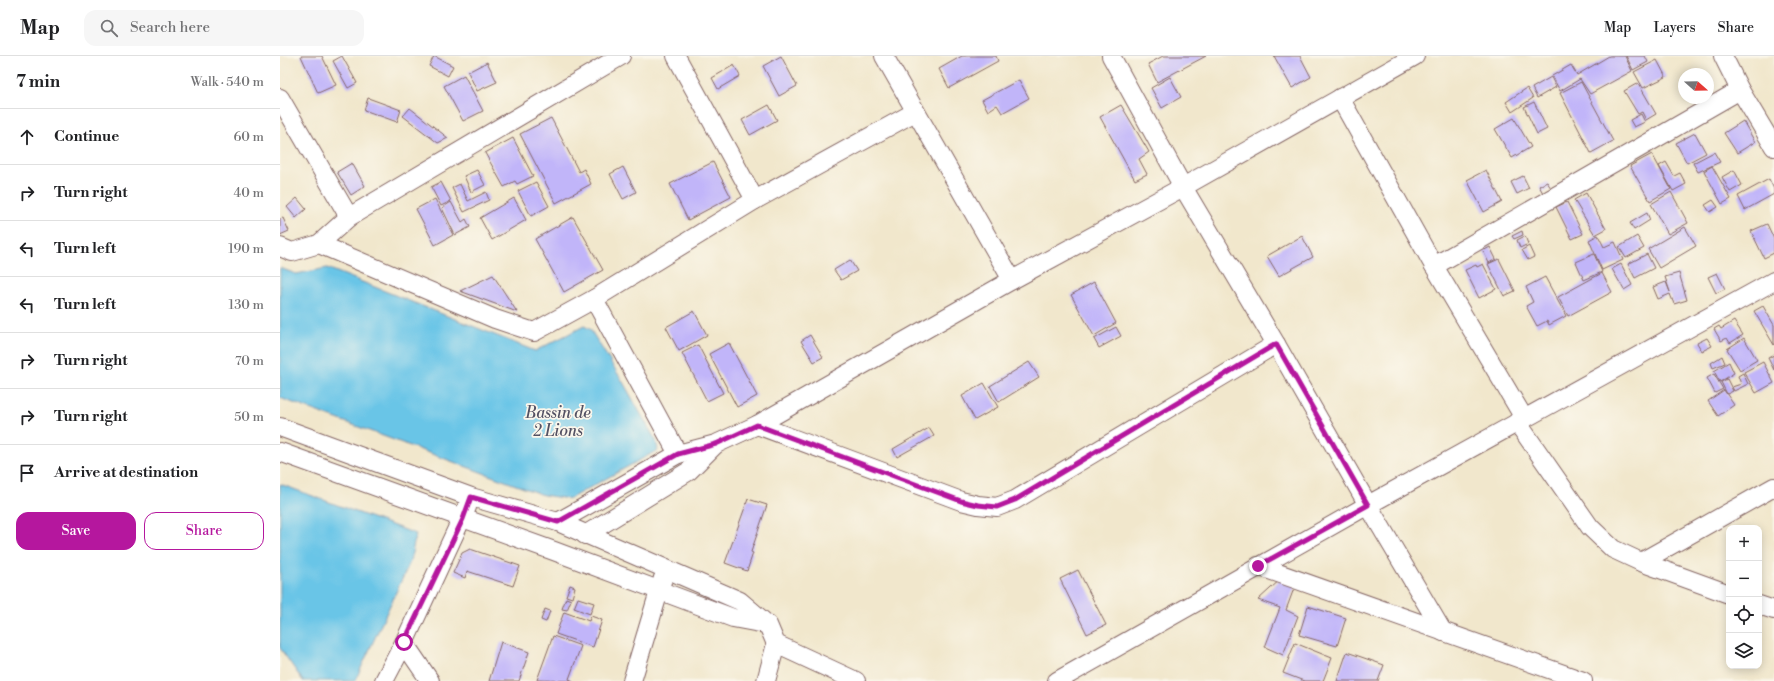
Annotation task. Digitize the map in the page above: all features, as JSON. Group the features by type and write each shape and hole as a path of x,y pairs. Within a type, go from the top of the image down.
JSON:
{"street":[{"path":"280,247 292,252 319,244 349,217 620,56"},
{"path":"676,56 755,200"},
{"path":"884,56 1012,280"},
{"path":"1111,56 1183,187 1443,632"},
{"path":"558,522 678,454 716,444 757,425 1012,280 1183,187 1415,56"},
{"path":"1723,56 1740,90 1774,148"},
{"path":"1434,266 1740,90"},
{"path":"280,98 349,217"},
{"path":"1340,98 1520,420 1590,527 1613,549 1641,562 1726,593"},
{"path":"319,244 496,320 534,332 594,299 755,200 915,112"},
{"path":"1057,681 1258,566 1774,281"},
{"path":"594,299 678,454"},
{"path":"757,425 961,501 997,507 1015,500 1276,344"},
{"path":"280,427 471,497 558,522 665,570 740,601 768,625 776,644 766,681"},
{"path":"585,535 689,471 716,444"},
{"path":"280,452 733,618 768,625"},
{"path":"1641,562 1774,487"},
{"path":"384,681 463,519 471,497"},
{"path":"1258,566 1443,632 1540,674 1583,681"},
{"path":"632,681 665,570"},
{"path":"1762,606 1774,610"},
{"path":"404,642 430,681"},
{"path":"776,644 856,681"}],"water":[{"name":"Bassin de 2 Lions","path":"280,268 296,274 327,268 535,351 584,326 590,329 623,382 656,441 658,450 569,499 543,495 280,398"},
{"path":"280,484 416,534 410,562 355,681 303,681 280,648"}],"building":[{"path":"301,56 322,56 336,85 318,93"},
{"path":"342,56 357,83 348,88 333,61"},
{"path":"434,56 453,66 448,76 429,66"},
{"path":"781,56 797,86 779,96 763,66"},
{"path":"962,56 996,56 998,61 949,88 939,69"},
{"path":"1163,56 1206,56 1157,82 1148,64"},
{"path":"1274,56 1300,56 1311,77 1292,88"},
{"path":"1609,56 1625,56 1632,71 1590,94 1580,79 1560,91 1552,76 1571,65 1577,75"},
{"path":"1626,56 1645,56 1648,62 1633,70"},
{"path":"1657,60 1666,77 1643,88 1634,72"},
{"path":"487,62 497,82 477,91 468,72"},
{"path":"734,65 740,76 718,89 712,78"},
{"path":"464,75 483,111 463,121 444,86"},
{"path":"1170,77 1181,97 1162,108 1151,88"},
{"path":"1551,77 1556,87 1537,98 1532,88"},
{"path":"1019,80 1029,98 1002,113 997,105 988,111 982,100"},
{"path":"1581,82 1613,141 1591,153 1560,93"},
{"path":"1638,83 1656,114 1646,120 1642,112 1638,114 1624,91"},
{"path":"1527,88 1533,98 1512,112 1506,102"},
{"path":"368,98 401,110 397,122 364,110"},
{"path":"1534,102 1547,129 1537,134 1524,107"},
{"path":"769,105 777,120 750,135 742,120"},
{"path":"1121,105 1149,152 1139,159 1147,174 1135,180 1100,117"},
{"path":"410,108 448,138 438,143 403,116"},
{"path":"1641,114 1645,122 1634,127 1630,120"},
{"path":"551,118 579,172 584,169 591,184 556,203 520,134"},
{"path":"1514,118 1531,147 1512,158 1495,129"},
{"path":"1743,121 1755,142 1737,153 1724,133"},
{"path":"1695,133 1706,153 1687,163 1676,143"},
{"path":"513,138 533,176 517,184 515,181 504,187 485,153"},
{"path":"1714,152 1720,162 1698,172 1693,163"},
{"path":"1652,154 1671,189 1650,201 1630,166"},
{"path":"713,162 731,197 688,220 670,184"},
{"path":"1666,162 1674,176 1680,173 1686,184 1673,191 1659,166"},
{"path":"352,163 365,186 351,195 337,172"},
{"path":"1712,166 1731,199 1722,204 1704,171"},
{"path":"623,167 636,192 623,199 610,174"},
{"path":"477,170 485,185 471,192 464,176"},
{"path":"1486,170 1502,202 1484,212 1467,180"},
{"path":"1734,170 1742,185 1730,192 1722,177"},
{"path":"1523,176 1529,188 1517,194 1511,182"},
{"path":"1769,179 1774,189 1774,194 1745,210 1738,196"},
{"path":"441,182 451,201 441,206 431,187"},
{"path":"536,182 549,206 531,216 518,191"},
{"path":"1547,182 1551,188 1543,193 1539,186"},
{"path":"460,184 468,201 486,192 489,200 464,212 452,188"},
{"path":"1671,192 1688,223 1668,234 1651,204"},
{"path":"1586,193 1606,229 1595,235 1574,200"},
{"path":"297,198 306,209 296,218 287,207"},
{"path":"514,198 526,220 492,240 480,218"},
{"path":"435,199 453,235 435,245 416,209"},
{"path":"1713,200 1718,207 1710,212 1705,205"},
{"path":"451,202 462,222 466,219 470,227 455,235 442,208"},
{"path":"1567,202 1583,234 1572,239 1556,207"},
{"path":"1647,213 1650,220 1634,230 1630,223"},
{"path":"573,217 603,270 564,292 535,239"},
{"path":"283,218 289,231 280,235 280,219"},
{"path":"1767,224 1774,239 1774,253 1764,258 1751,231"},
{"path":"1685,227 1696,246 1659,268 1648,249"},
{"path":"1522,231 1523,235 1514,239 1512,236"},
{"path":"1598,235 1604,247 1615,242 1623,260 1602,270 1589,240"},
{"path":"1302,236 1313,257 1279,276 1267,256"},
{"path":"1525,236 1528,244 1520,248 1517,240"},
{"path":"1637,236 1644,248 1626,258 1619,247"},
{"path":"1529,246 1534,257 1528,260 1522,250"},
{"path":"1490,247 1496,259 1489,263 1483,251"},
{"path":"1594,254 1602,272 1584,280 1576,262"},
{"path":"1647,254 1654,268 1635,278 1628,264"},
{"path":"1499,259 1515,291 1504,296 1488,264"},
{"path":"850,260 857,271 841,280 834,270"},
{"path":"1483,264 1496,289 1479,298 1465,270 1476,265 1477,267"},
{"path":"1621,264 1632,285 1624,290 1612,269"},
{"path":"1602,273 1612,292 1568,316 1558,297"},
{"path":"1679,273 1687,300 1674,304 1670,294 1658,299 1653,287 1666,282 1670,292 1665,277"},
{"path":"1717,273 1725,289 1716,293 1708,277"},
{"path":"493,275 517,312 460,291"},
{"path":"1545,277 1566,316 1549,325 1547,321 1537,326 1526,306 1533,302 1526,287"},
{"path":"1094,282 1116,323 1094,336 1071,295"},
{"path":"1763,306 1774,325 1774,345 1754,311"},
{"path":"694,311 707,335 679,351 666,327"},
{"path":"1734,321 1743,335 1730,343 1727,338 1721,341 1714,329 1719,326 1721,329"},
{"path":"1116,327 1121,336 1099,348 1094,339"},
{"path":"810,335 823,357 814,362 801,341"},
{"path":"1707,338 1712,346 1702,351 1697,343"},
{"path":"1744,338 1757,360 1740,370 1727,349"},
{"path":"729,343 757,396 737,407 709,354"},
{"path":"698,345 723,393 707,401 682,353"},
{"path":"1774,355 1774,370 1768,358"},
{"path":"1722,356 1725,363 1713,368 1711,363"},
{"path":"1029,362 1039,377 999,402 990,386"},
{"path":"1729,362 1734,373 1720,382 1714,371"},
{"path":"1763,362 1774,383 1756,393 1744,372"},
{"path":"1743,373 1748,384 1734,391 1732,387 1741,384 1738,376"},
{"path":"1714,374 1723,389 1715,393 1707,378"},
{"path":"1727,379 1733,391 1727,394 1721,382"},
{"path":"984,383 998,407 975,420 962,396"},
{"path":"1724,390 1734,405 1718,416 1708,401"},
{"path":"929,428 934,436 897,457 893,449"},
{"path":"748,499 767,505 751,552 753,553 747,571 725,563"},
{"path":"470,549 520,566 513,586 467,571 465,578 453,573 462,553"},
{"path":"1078,570 1106,625 1087,634 1060,579"},
{"path":"1282,578 1296,583 1286,610 1298,616 1283,655 1265,647 1280,608 1258,600"},
{"path":"570,585 575,587 572,598 566,596"},
{"path":"566,598 571,600 567,610 562,609"},
{"path":"578,598 594,603 590,614 574,608"},
{"path":"1308,606 1346,618 1337,646 1299,635"},
{"path":"545,609 550,611 546,622 541,620"},
{"path":"564,612 589,621 591,616 602,620 593,647 556,634"},
{"path":"553,636 581,646 569,679 573,681 537,680"},
{"path":"501,642 529,652 519,681 489,681"},
{"path":"1295,643 1332,658 1323,681 1304,681 1283,673"},
{"path":"1347,652 1384,665 1378,681 1337,681"}],"route":[{"path":"404,642 463,519 471,497 558,522 678,454 716,444 757,425 961,501 997,507 1015,500 1276,344 1368,505 1258,566"}]}
